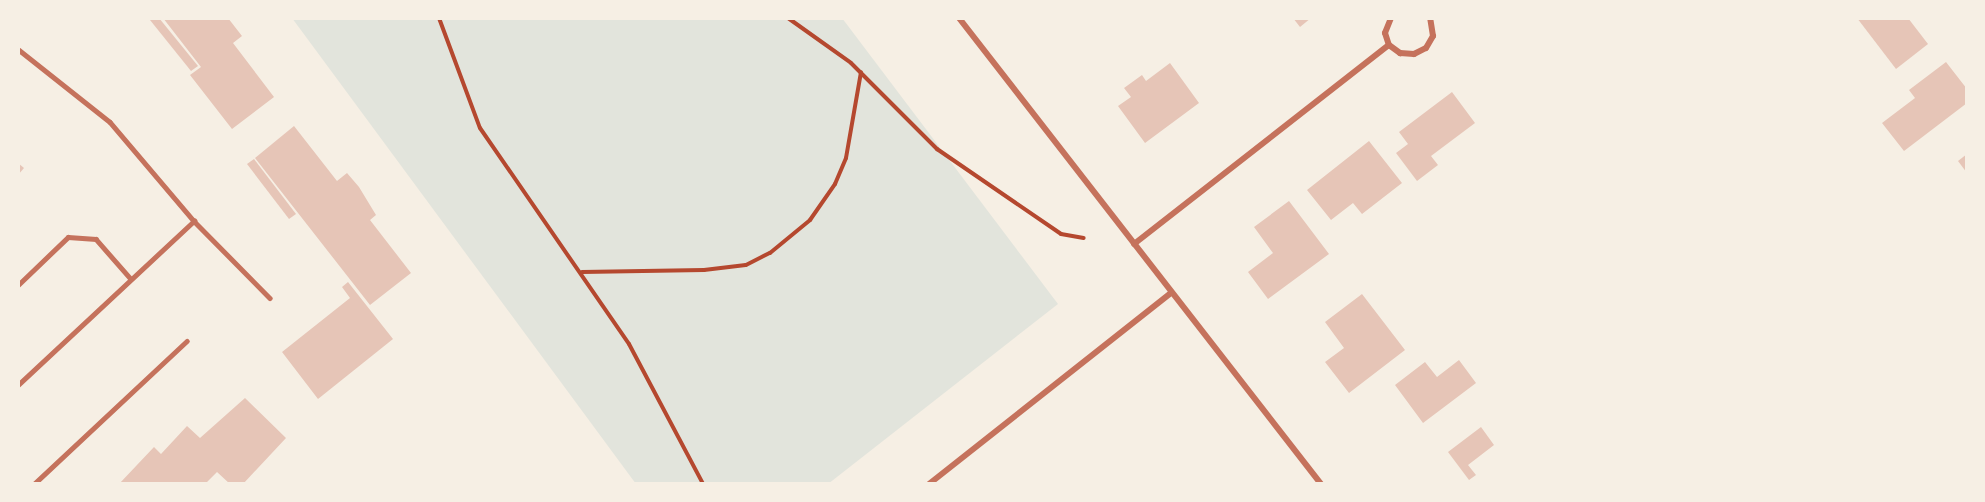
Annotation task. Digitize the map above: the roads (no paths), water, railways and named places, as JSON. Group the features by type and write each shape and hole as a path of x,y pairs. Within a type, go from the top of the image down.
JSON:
{"street":[{"path":"959,18 1322,484"},
{"path":"1391,18 1385,33 1389,45 1400,53 1414,54 1426,48 1433,36 1430,18"},
{"path":"1134,244 1389,45"},
{"path":"929,484 1171,293"}],"lane":[{"path":"18,49 110,122 194,221 270,298"},
{"path":"18,385 194,221"},
{"path":"18,285 68,237 96,238 131,279"},
{"path":"34,484 188,341"}]}
